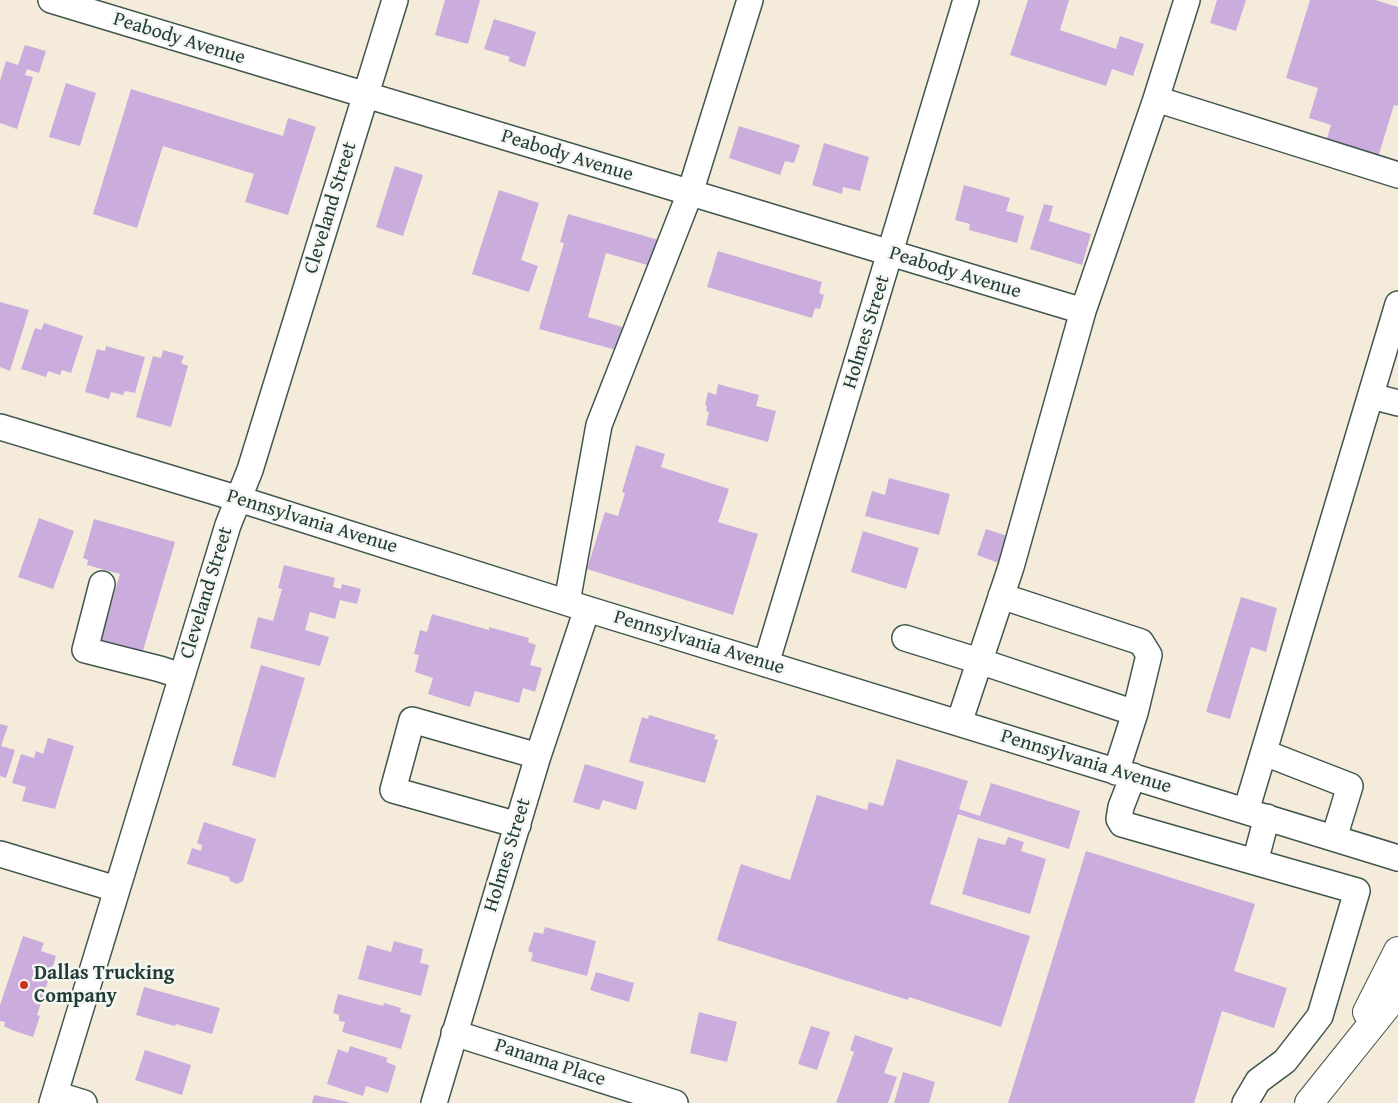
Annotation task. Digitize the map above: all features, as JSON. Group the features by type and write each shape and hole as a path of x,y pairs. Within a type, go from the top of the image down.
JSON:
{"main road":[{"path":"1347,1054 1398,951"},
{"path":"1309,1103 1398,992"}],"street":[{"name":"Peabody Avenue","path":"51,0 1083,311"},
{"name":"Cleveland Street","path":"53,1099 181,676 228,525 250,470 395,0"},
{"name":"Holmes Street","path":"434,1103 538,756 577,606 599,425 690,193 750,0"},
{"name":"Holmes Street","path":"766,664 966,0"},
{"path":"959,723 1011,567 1083,311 1156,99 1187,0"},
{"path":"1156,99 1398,175"},
{"path":"1255,862 1256,814 1265,753 1398,304"},
{"path":"1371,396 1398,404"},
{"name":"Pennsylvania Avenue","path":"0,428 239,499 577,606 1398,858"},
{"path":"102,584 85,650 160,668 181,676"},
{"path":"1001,596 1141,642 1149,655 1135,713 1125,774 1119,819 1122,824 1357,891 1329,980 1320,1016 1285,1061 1258,1081 1245,1103"},
{"path":"905,638 1135,713"},
{"path":"518,825 392,790 412,720 538,756"},
{"path":"1265,753 1350,786 1334,838"},
{"path":"0,854 116,889"},
{"name":"Panama Place","path":"454,1032 675,1103"},
{"path":"53,1099 84,1103"}],"building":[{"path":"445,0 480,0 468,44 435,35"},
{"path":"1028,0 1069,0 1060,30 1116,49 1120,36 1144,44 1133,76 1112,69 1106,86 1010,55"},
{"path":"1217,0 1246,0 1236,31 1210,23"},
{"path":"1310,0 1375,0 1398,7 1398,106 1394,105 1378,157 1326,142 1331,125 1309,118 1318,88 1286,78"},
{"path":"494,19 536,32 525,67 508,61 510,57 484,49"},
{"path":"25,45 46,51 39,73 27,69 25,75 33,77 17,129 0,123 0,81 6,61 18,65"},
{"path":"66,83 96,93 80,146 49,137"},
{"path":"131,89 283,136 288,118 316,127 288,215 245,202 254,174 163,146 137,228 93,214"},
{"path":"739,126 800,145 794,163 785,161 780,175 729,158"},
{"path":"824,143 869,157 860,191 843,187 842,194 812,185"},
{"path":"395,166 423,175 403,236 376,227"},
{"path":"964,185 1010,198 1006,211 1024,216 1017,243 969,230 970,224 955,220"},
{"path":"499,190 539,203 521,260 538,266 529,292 472,274"},
{"path":"1044,204 1053,206 1049,221 1091,234 1082,265 1030,249"},
{"path":"568,214 659,240 651,266 606,253 588,317 626,328 620,351 539,329 564,243 560,242"},
{"path":"718,251 822,282 819,293 824,295 820,309 815,308 812,318 707,287"},
{"path":"0,302 29,310 10,371 0,367"},
{"path":"44,323 83,336 71,373 62,370 60,375 48,371 46,377 21,369 35,328 41,330"},
{"path":"106,346 145,357 135,393 125,391 123,395 111,392 109,399 85,392 97,349 105,351"},
{"path":"163,350 184,356 181,363 188,366 171,427 136,417 153,356 161,358"},
{"path":"718,384 759,395 756,406 776,411 768,442 706,425 709,412 706,411 707,406 705,405 708,392 716,395"},
{"path":"636,445 665,454 661,467 729,489 718,522 758,534 733,615 587,569 605,512 618,516 625,493 622,492"},
{"path":"889,478 950,494 939,535 865,516 872,491 885,495"},
{"path":"39,518 74,531 53,589 18,577"},
{"path":"94,519 175,542 142,654 100,641 120,574 87,565 88,560 83,558"},
{"path":"986,529 1010,537 1001,564 977,555"},
{"path":"863,531 919,548 906,589 851,572"},
{"path":"284,565 335,578 333,587 341,589 342,584 361,589 357,604 340,600 335,619 310,612 305,630 329,637 320,666 250,648 258,617 273,621 282,589 278,588"},
{"path":"1241,597 1277,608 1266,652 1251,647 1230,719 1206,712"},
{"path":"432,614 489,630 489,627 529,638 528,642 536,645 530,665 542,668 535,692 523,688 519,703 475,691 470,707 428,694 433,678 415,672 419,655 414,654 420,630 427,632"},
{"path":"261,665 305,678 275,778 232,765"},
{"path":"649,715 716,735 714,739 718,740 705,783 629,762 642,717 648,719"},
{"path":"0,724 8,726 1,746 15,750 6,778 0,776"},
{"path":"48,738 74,746 55,809 22,801 26,787 12,783 21,754 34,758 36,751 43,754"},
{"path":"897,759 968,781 959,809 980,816 991,783 1080,811 1069,849 958,814 930,904 1030,936 1001,1027 909,997 908,1000 717,940 741,864 790,880 817,795 867,810 869,802 883,806"},
{"path":"585,764 644,782 636,810 603,800 599,810 573,802"},
{"path":"204,822 256,839 243,881 237,884 230,881 229,877 187,864 192,848 201,851 202,845 197,843"},
{"path":"1008,837 1024,842 1021,851 1046,859 1030,914 962,894 978,838 1005,845"},
{"path":"1086,851 1255,904 1234,971 1287,988 1274,1028 1222,1011 1194,1103 1008,1103"},
{"path":"545,927 596,941 587,976 531,961 533,953 528,951 534,932 543,934"},
{"path":"23,936 44,943 41,951 56,956 37,1015 40,1016 33,1037 12,1030 4,1026 5,1022 0,1021 0,1005"},
{"path":"394,941 423,949 420,963 429,965 421,996 358,979 367,945 391,952"},
{"path":"596,972 634,983 629,1002 590,990"},
{"path":"144,987 220,1008 212,1034 136,1015"},
{"path":"338,994 383,1006 384,1003 401,1008 400,1012 411,1015 401,1049 342,1032 345,1022 339,1021 339,1015 333,1013"},
{"path":"699,1012 737,1022 727,1062 690,1053"},
{"path":"811,1026 830,1032 817,1070 798,1064"},
{"path":"855,1035 893,1048 884,1073 897,1077 888,1103 836,1103 854,1052 850,1050"},
{"path":"350,1046 388,1058 386,1062 396,1066 388,1093 366,1086 363,1096 327,1084 338,1049 348,1053"},
{"path":"145,1050 191,1065 182,1095 135,1080"},
{"path":"903,1072 935,1082 929,1103 894,1103"},
{"path":"314,1095 348,1102 348,1103 312,1103"}],"place":[{"name":"Dallas Trucking Company","path":"24,985"}]}
